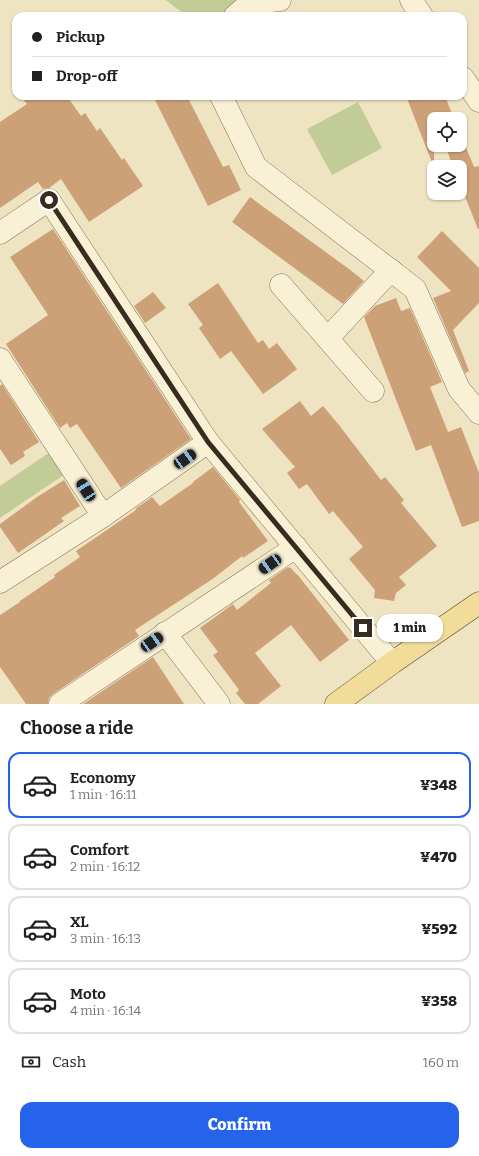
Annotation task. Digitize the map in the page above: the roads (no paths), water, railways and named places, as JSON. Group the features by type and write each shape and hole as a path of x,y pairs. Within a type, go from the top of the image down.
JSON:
{"main road":[{"path":"336,704 392,663 479,604"}],"street":[{"path":"239,12 250,3 280,0"},
{"path":"411,0 419,12"},
{"path":"467,84 479,102"},
{"path":"223,100 256,167 415,289 459,389 479,413"},
{"path":"0,233 49,200 208,442 392,663"},
{"path":"328,338 391,270"},
{"path":"281,285 373,391"},
{"path":"0,359 103,516"},
{"path":"0,582 103,516 208,442"},
{"path":"60,704 296,547"},
{"path":"165,634 218,704"}]}
